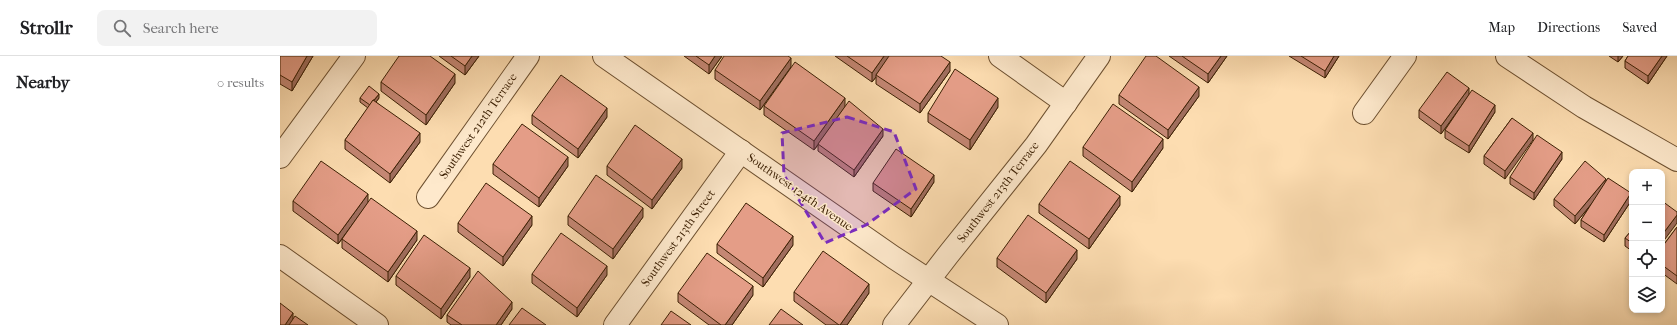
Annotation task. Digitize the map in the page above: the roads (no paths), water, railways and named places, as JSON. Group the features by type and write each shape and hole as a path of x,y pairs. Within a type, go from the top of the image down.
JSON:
{"street":[{"path":"280,158 354,56"},
{"name":"Southwest 212th Terrace","path":"428,197 528,56"},
{"name":"Southwest 124th Avenue","path":"604,56 928,280 996,325"},
{"path":"1000,56 1066,103"},
{"name":"Southwest 213th Terrace","path":"894,325 1036,145 1099,56"},
{"path":"1364,113 1405,56"},
{"path":"1507,56 1584,107 1677,160"},
{"name":"Southwest 213th Street","path":"615,325 741,151"},
{"path":"280,256 377,325"}]}
